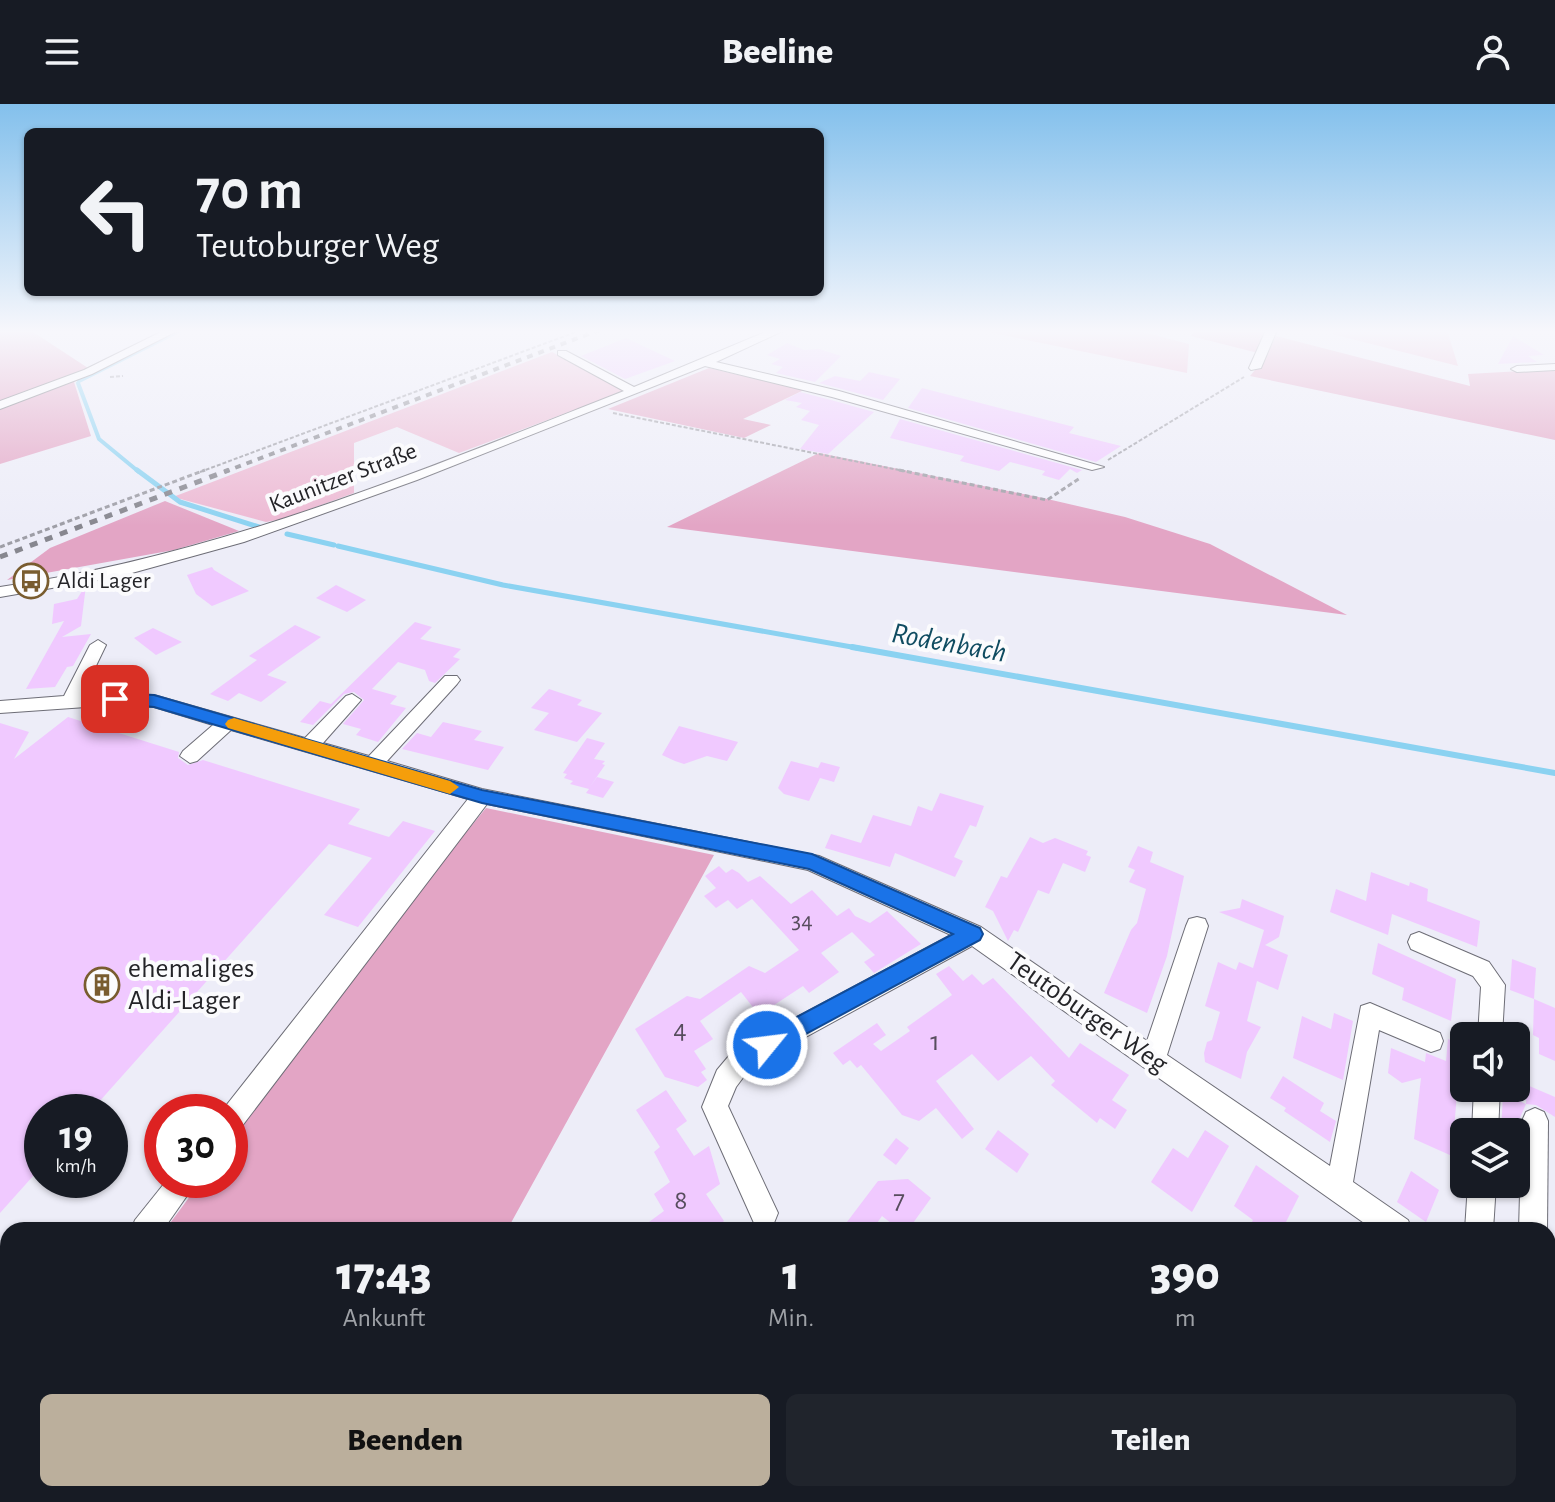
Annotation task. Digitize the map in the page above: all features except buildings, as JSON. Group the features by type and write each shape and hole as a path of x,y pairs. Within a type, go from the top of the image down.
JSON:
{"street":[{"path":"0,405 26,395"},
{"name":"Kaunitzer Straße","path":"3,596 122,571 241,541 626,395"},
{"path":"839,395 1097,467"},
{"path":"70,702 98,645"},
{"path":"372,765 451,680"},
{"name":"Teutoburger Weg","path":"0,707 115,699 154,701 482,796 812,862 973,934 1386,1222"},
{"path":"309,746 352,700"},
{"path":"190,756 228,722"},
{"path":"248,1098 482,796"},
{"path":"1153,1059 1197,926"},
{"path":"764,1213 715,1107 726,1079 742,1059 973,934"},
{"path":"1419,942 1481,969 1493,985 1491,1022"},
{"path":"1336,1187 1341,1178 1370,1014 1431,1041"},
{"path":"1533,1222 1535,1121"},
{"path":"151,1222 170,1198"},
{"path":"1480,1222 1481,1198"}],"path":[{"path":"0,547 407,395"},
{"path":"596,407 635,419 1047,500 1212,395"}],"shaded area":[{"path":"0,395 78,395 91,436 0,464"},
{"path":"439,395 614,395 459,453 397,427 354,443 354,493 283,519 266,522 173,497"},
{"path":"642,395 793,395 743,419 771,425 744,438 608,409"},
{"path":"1342,395 1555,395 1555,440"},
{"path":"819,453 1125,517 1210,544 1347,615 667,527"},
{"path":"165,501 239,531 174,550 7,580 50,548"},
{"path":"486,808 714,855 511,1222 171,1222 189,1198 248,1198 248,1116 364,957"}],"waterway":[{"name":"Rodenbach","path":"83,395 99,439 139,472"},
{"name":"Rodenbach","path":"137,470 180,502 262,528"},
{"name":"Rodenbach","path":"287,534 334,545"},
{"name":"Rodenbach","path":"338,546 503,585 863,649"},
{"name":"Rodenbach","path":"852,647 1555,773"}],"railway":[{"path":"224,472 427,395"},
{"path":"0,557 229,470"}],"slow traffic":[{"path":"234,724 450,787"}],"place":[{"name":"Aldi Lager","path":"31,581"},
{"name":"ehemaliges Aldi-Lager","path":"102,985"}],"route":[{"path":"115,699 154,701 482,796 812,862 973,934 767,1045"}]}
